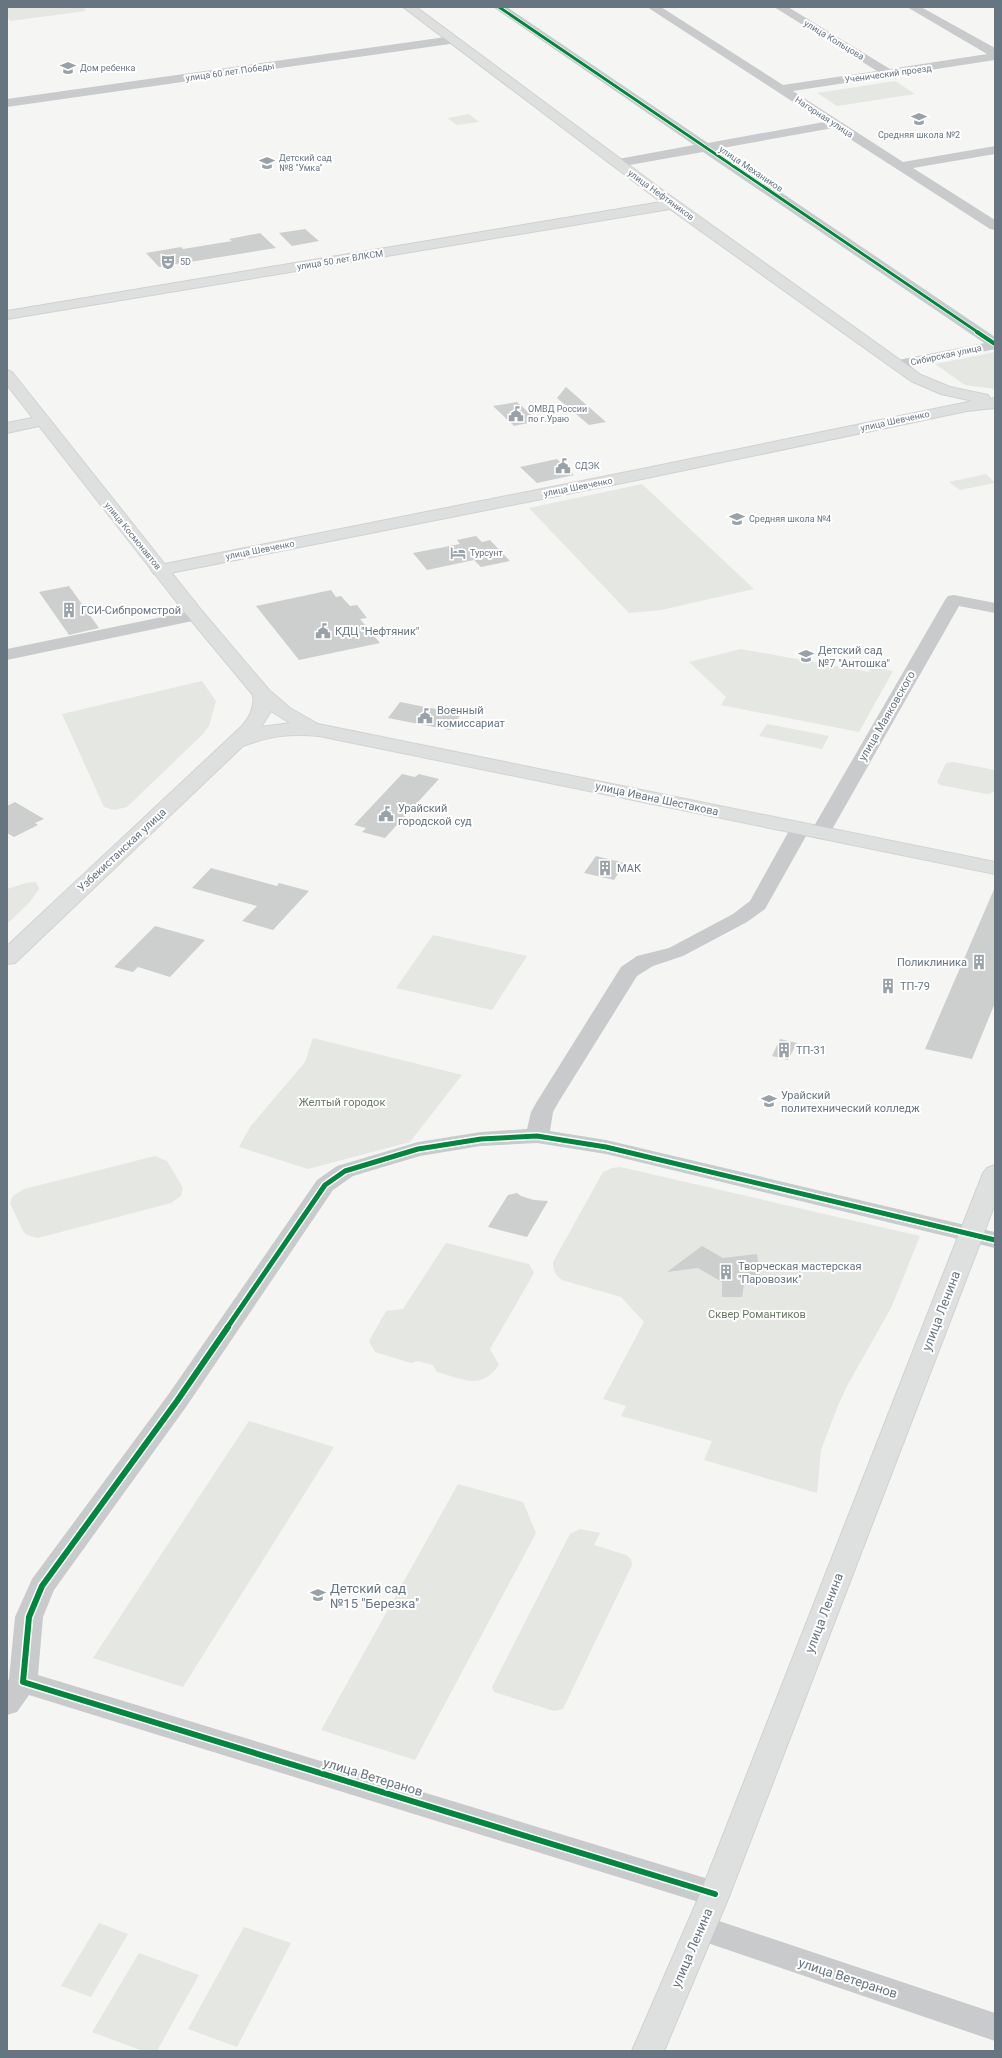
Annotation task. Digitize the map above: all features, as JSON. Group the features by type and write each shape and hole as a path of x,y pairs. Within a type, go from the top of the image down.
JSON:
{"main road":[{"name":"улица Нефтяников","path":"409,7 674,204 916,378 930,393 933,400 927,409 914,418"},
{"name":"улица 50 лет ВЛКСМ","path":"7,315 674,204"},
{"name":"улица Космонавтов","path":"7,375 160,570 262,694 283,712 302,724 319,730"},
{"name":"улица Нефтяников","path":"916,378 946,391 995,402"},
{"name":"улица Шевченко","path":"160,570 914,418 967,406 995,402"},
{"path":"7,428 42,421"},
{"name":"Узбекистанская улица","path":"7,958 237,742 255,723 260,715 264,700 262,694"},
{"path":"237,742 258,733 280,728 319,730"},
{"name":"улица Ивана Шестакова","path":"319,730 995,868"},
{"name":"улица Ленина","path":"648,2051 701,1928 983,1238 995,1173"}],"street":[{"name":"улица Механиков","path":"499,7 995,344"},
{"name":"Нагорная улица","path":"653,7 995,226"},
{"name":"улица Кольцова","path":"780,7 889,73"},
{"path":"912,7 995,53"},
{"name":"улица 60 лет Победы","path":"7,103 453,40"},
{"name":"Ученический проезд","path":"781,90 995,56"},
{"path":"618,163 834,124"},
{"path":"901,166 995,150"},
{"name":"Сибирская улица","path":"898,365 995,344"},
{"name":"улица Маяковского","path":"537,1136 542,1112 546,1103 629,972 645,961 676,952 740,918 754,908 763,898 810,831 954,600 995,608"},
{"path":"7,654 9,655 196,615"},
{"path":"15,1693 29,1617 42,1586 177,1401 325,1185 344,1171 418,1149 481,1138 537,1136 606,1147 983,1238"},
{"name":"улица Ветеранов","path":"15,1693 715,1894"},
{"name":"улица Ветеранов","path":"701,1928 995,2027"}],"green space":[{"path":"7,7 83,7 86,11 10,21 7,17"},
{"path":"895,81 915,94 837,106 817,93"},
{"path":"469,114 479,122 457,125 447,118"},
{"path":"995,352 995,389 965,385 935,364"},
{"path":"986,474 995,483 960,490 949,482"},
{"path":"642,484 754,589 661,610 629,613 529,508"},
{"path":"741,649 869,672 871,667 893,671 859,732 721,705 726,697 689,662"},
{"path":"202,681 216,701 209,726 202,735 127,807 114,810 104,807 62,714"},
{"path":"767,724 829,736 822,749 759,736"},
{"path":"953,762 995,770 994,792 987,794 940,785 937,782 946,763"},
{"path":"36,882 39,889 29,903 7,924 7,889 26,883"},
{"path":"433,935 527,956 492,1010 396,988"},
{"name":"Желтый городок","path":"313,1038 462,1075 410,1142 308,1169 239,1147 250,1127 305,1062"},
{"path":"155,1156 167,1161 183,1188 181,1196 171,1203 38,1238 27,1235 23,1231 10,1203 13,1196 24,1189"},
{"name":"Сквер Романтиков","path":"620,1167 920,1236 891,1308 847,1386 837,1408 821,1450 817,1493 704,1460 712,1441 621,1416 626,1406 603,1399 644,1322 621,1297 562,1280 555,1272 553,1262 603,1172 612,1168"},
{"path":"446,1243 529,1264 534,1273 490,1349 499,1365 485,1378 478,1380 471,1381 455,1378 437,1372 433,1365 418,1361 411,1363 375,1352 369,1341 386,1311 403,1309"},
{"path":"249,1421 334,1447 183,1687 93,1658"},
{"path":"458,1484 523,1502 536,1533 415,1760 321,1730"},
{"path":"580,1529 600,1533 594,1545 626,1555 631,1559 632,1565 563,1709 554,1711 494,1692 492,1687 570,1534"},
{"path":"99,1923 128,1934 91,1997 61,1986"},
{"path":"244,1927 291,1943 237,2047 188,2029"},
{"path":"139,1953 199,1975 157,2051 143,2051 92,2032"}],"building":[{"path":"305,229 319,241 292,246 279,233"},
{"path":"260,233 276,248 159,267 146,253 232,241 229,239"},
{"path":"566,387 606,422 589,425 557,398"},
{"name":"ОМВД России по г.Ураю","path":"517,402 538,421 514,426 493,406"},
{"path":"557,459 574,475 537,483 520,467"},
{"name":"Турсунт","path":"476,536 482,542 490,540 510,561 481,567 474,560 427,570 413,553 460,544 457,540"},
{"name":"ГСИ-Сибпромстрой","path":"69,586 99,628 69,635 39,592"},
{"name":"КДЦ \"Нефтяник\"","path":"331,590 336,597 341,596 350,606 357,605 367,618 360,619 380,643 299,660 256,606"},
{"name":"Военный комиссариат","path":"400,702 461,714 450,730 388,718"},
{"name":"Урайский городской суд","path":"402,774 415,777 419,774 439,779 385,838 362,832 366,828 354,825"},
{"path":"15,802 44,819 35,823 38,825 14,837 7,833 7,806"},
{"name":"МАК","path":"596,856 625,863 614,880 584,873"},
{"path":"211,868 277,886 279,883 309,891 273,930 242,921 257,906 192,888"},
{"name":"Поликлиника","path":"995,887 995,1003 972,1059 925,1049"},
{"path":"155,926 205,940 170,977 138,967 133,972 114,967"},
{"name":"ТП-31","path":"780,1039 797,1043 788,1060 772,1056"},
{"path":"517,1193 521,1196 534,1200 548,1201 527,1237 488,1227 508,1195"},
{"name":"Творческая мастерская \"Паровозик\"","path":"702,1246 723,1258 757,1254 761,1283 744,1285 742,1297 722,1297 722,1282 698,1268 667,1272"}],"cycle path":[{"path":"499,7 995,344"},
{"path":"715,1894 23,1682 29,1617 42,1586 177,1401 325,1185 345,1171 418,1149 481,1139 537,1136 606,1147 995,1240"}],"place":[{"name":"Дом ребенка","path":"68,68"},
{"name":"Средняя школа №2","path":"919,119"},
{"name":"Детский сад №8 \"Умка\"","path":"267,163"},
{"name":"5D","path":"168,262"},
{"name":"ОМВД России по г.Ураю","path":"516,414"},
{"name":"СДЭК","path":"563,466"},
{"name":"Средняя школа №4","path":"737,519"},
{"name":"Турсунт","path":"458,553"},
{"name":"ГСИ-Сибпромстрой","path":"69,610"},
{"name":"КДЦ \"Нефтяник\"","path":"323,631"},
{"name":"Детский сад №7 \"Антошка\"","path":"806,656"},
{"name":"Военный комиссариат","path":"425,716"},
{"name":"Урайский городской суд","path":"386,814"},
{"name":"МАК","path":"605,868"},
{"name":"Поликлиника","path":"979,962"},
{"name":"ТП-79","path":"888,986"},
{"name":"ТП-31","path":"784,1050"},
{"name":"Урайский политехнический колледж","path":"769,1101"},
{"name":"Творческая мастерская \"Паровозик\"","path":"726,1272"},
{"name":"Детский сад №15 \"Березка\"","path":"318,1595"}]}
